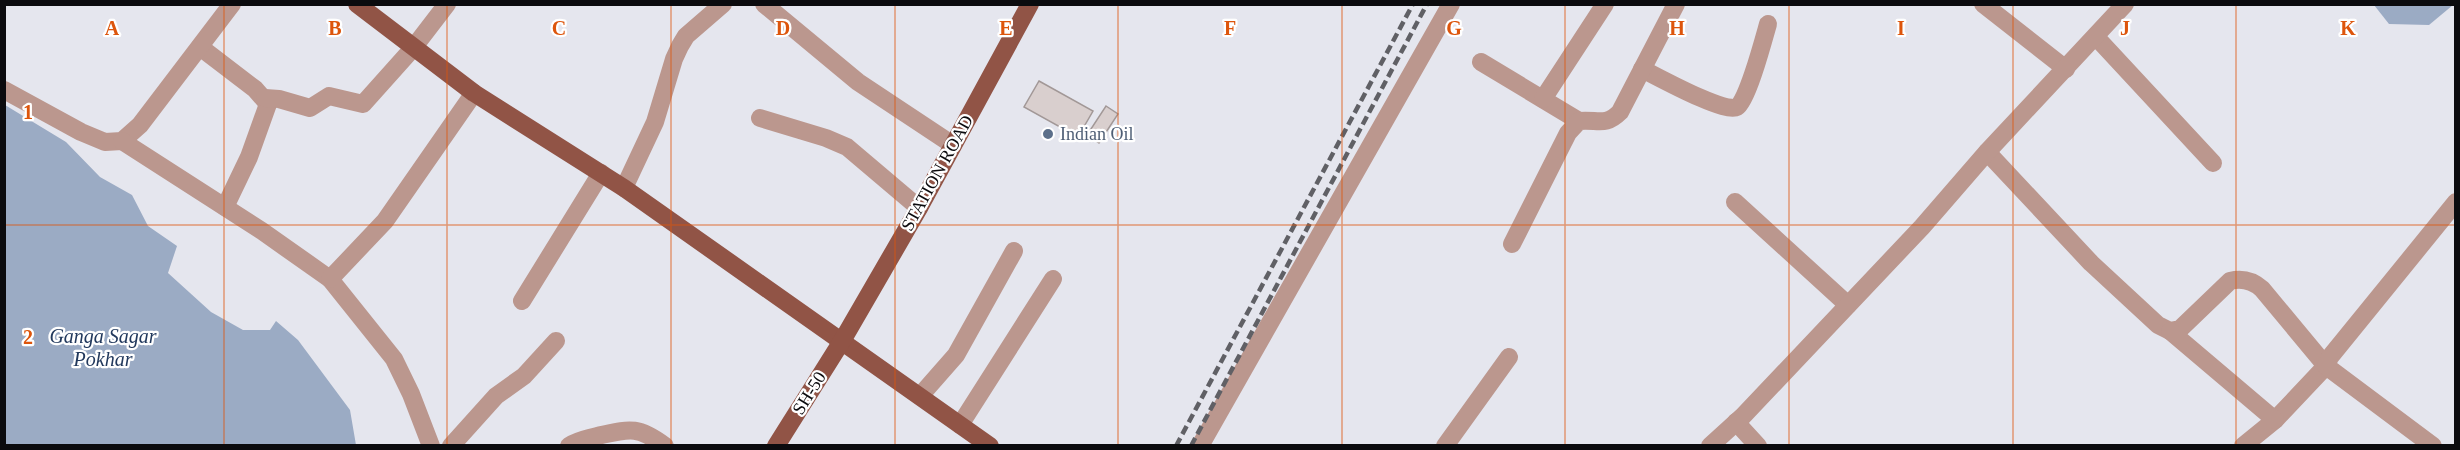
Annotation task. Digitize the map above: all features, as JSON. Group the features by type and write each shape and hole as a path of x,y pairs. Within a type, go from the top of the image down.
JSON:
{"main road":[{"path":"357,4 474,93 624,188 990,446"},
{"name":"STATION ROAD","path":"842,341 919,208 1030,4"},
{"name":"SH-50","path":"776,446 842,341"}],"street":[{"path":"122,141 140,125 232,4"},
{"path":"265,98 279,99 310,108 329,96 363,104 414,47 447,4"},
{"path":"624,188 655,122 680,46 686,36 723,4"},
{"path":"764,4 858,82 953,145"},
{"path":"1200,446 1450,4"},
{"path":"1543,99 1605,4"},
{"path":"1480,62 1579,121 1611,120 1620,112 1676,4"},
{"path":"1983,4 2066,69"},
{"path":"1710,446 1736,422 1922,227 1987,152 2125,4"},
{"path":"1642,69 1712,102 1727,108 1735,108 1740,105 1747,90 1768,24"},
{"path":"2096,37 2213,162"},
{"path":"200,47 265,98 268,104 225,207"},
{"path":"4,90 81,132 105,142 122,141 225,207 330,279 394,360 411,394 431,446"},
{"path":"330,279 385,220 474,93"},
{"path":"760,118 826,138 847,147 919,208"},
{"path":"1512,244 1568,133 1579,121"},
{"path":"1987,152 2091,263 2158,325 2170,331 2275,420"},
{"path":"522,301 601,173"},
{"path":"1735,202 1848,305"},
{"path":"2243,446 2275,420 2326,366 2330,357 2456,202"},
{"path":"920,396 956,355 1014,251"},
{"path":"960,425 1053,279"},
{"path":"2170,331 2180,329 2230,281 2239,279 2256,283 2326,366 2433,446"},
{"path":"451,446 496,396 524,376 556,341"},
{"path":"1445,446 1509,357"},
{"path":"1736,422 1758,446"},
{"path":"569,446 581,440 631,429 642,431 665,446"}],"water":[{"path":"2374,5 2453,5 2429,25 2389,24"},
{"name":"Ganga Sagar Pokhar","path":"5,105 66,142 100,177 132,195 148,226 177,246 168,273 211,312 243,330 270,330 276,321 298,340 350,410 356,445 5,445"}],"building":[{"path":"1039,81 1093,111 1078,137 1024,107"},
{"path":"1106,106 1118,114 1099,143 1087,135"}],"railway":[{"path":"1176,446 1413,4"},
{"path":"1191,446 1427,4"}],"place":[{"name":"Indian Oil","path":"1048,134"}]}
